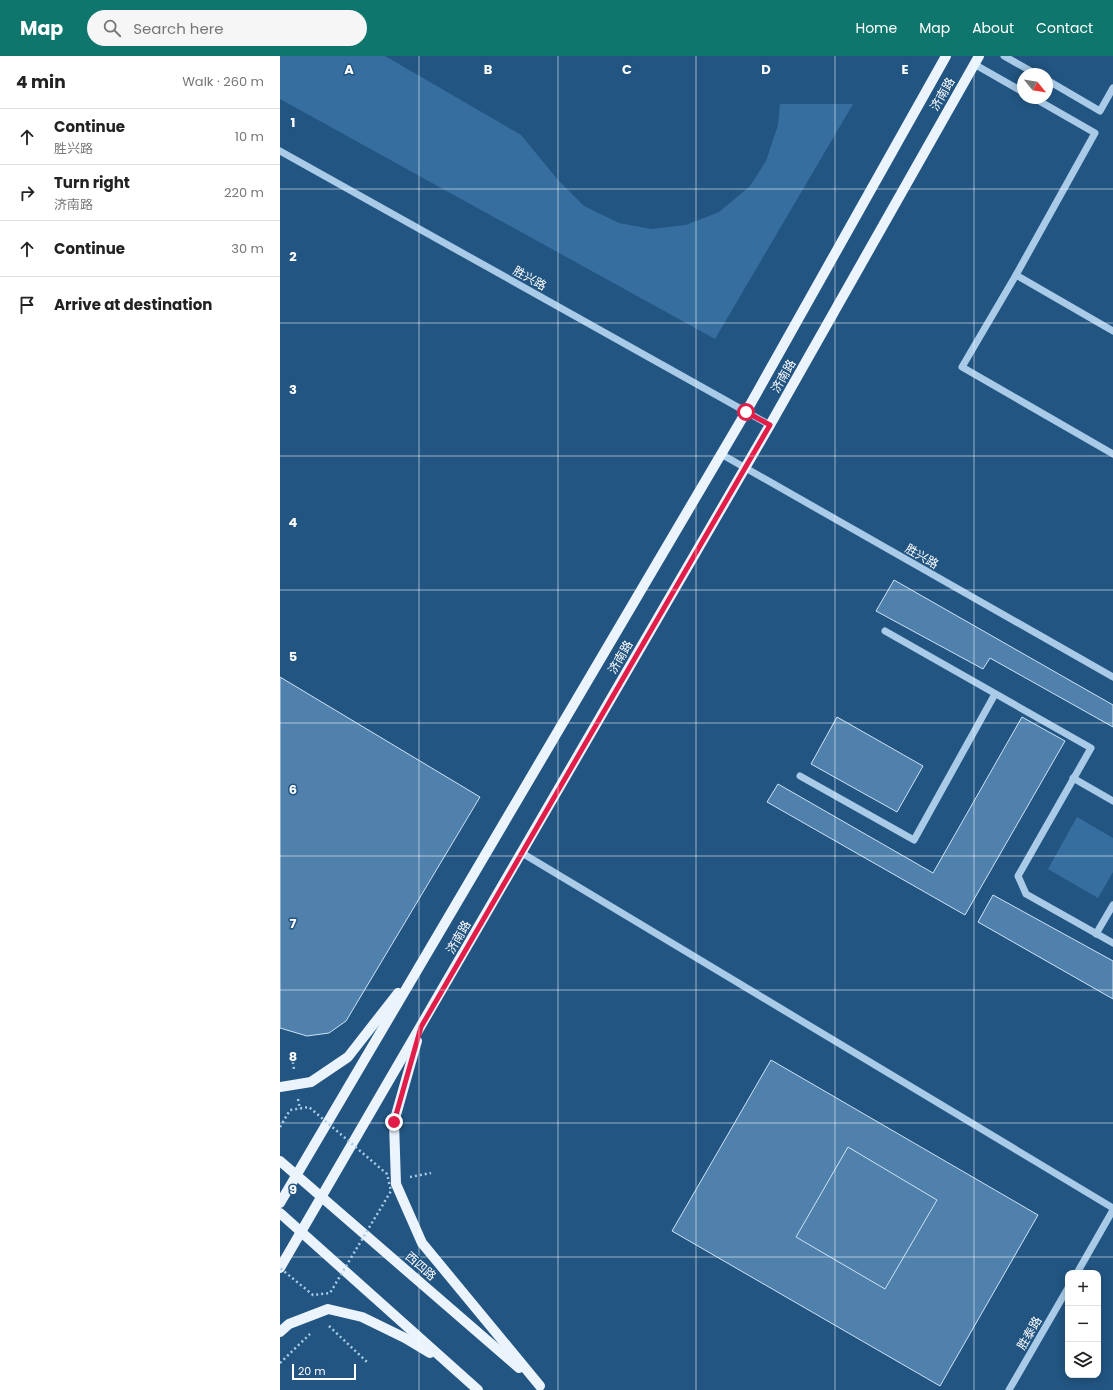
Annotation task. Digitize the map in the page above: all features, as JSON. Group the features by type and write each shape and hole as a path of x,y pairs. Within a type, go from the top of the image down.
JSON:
{"main road":[{"name":"济南路","path":"280,1203 746,412 946,56"},
{"name":"济南路","path":"280,1268 770,425 976,60"},
{"path":"280,1087 311,1082 348,1057 424,958"},
{"path":"421,1027 394,1122 396,1184 422,1243 542,1388"},
{"name":"西四路","path":"280,1161 542,1388"},
{"path":"280,1213 302,1231 478,1390"},
{"path":"280,1332 289,1324 328,1309 362,1317 405,1338 451,1366"}],"street":[{"path":"1004,56 1025,68"},
{"path":"976,60 1017,88"},
{"path":"1053,84 1100,111 1113,88"},
{"path":"1044,104 1095,133 1016,275 962,367 1113,454"},
{"name":"胜兴路","path":"281,153 770,425"},
{"path":"1016,275 1113,331"},
{"name":"胜兴路","path":"720,454 1113,677"},
{"path":"884,631 1091,748 1018,876 1026,894 1113,943"},
{"path":"800,776 914,840 995,694"},
{"path":"1074,778 1113,801"},
{"path":"522,853 1113,1209 1078,1270"},
{"path":"1096,934 1113,905"},
{"name":"胜泰路","path":"1009,1390 1065,1293"}],"path":[{"path":"280,1127 290,1110 309,1107 387,1174 391,1191 330,1293 313,1295 280,1268"},
{"path":"324,1321 367,1362"},
{"path":"280,1363 313,1332"}],"shaded area":[{"path":"280,56 385,56 521,135 558,180 584,206 619,223 651,229 686,225 719,212 750,186 766,161 778,125 780,104 853,104 715,339 280,99"},
{"path":"1077,817 1113,838 1113,872 1098,898 1048,869"}],"building":[{"path":"894,580 1113,705 1113,727 990,658 983,669 876,611"},
{"path":"280,677 480,797 346,1021 329,1033 307,1036 280,1028"},
{"path":"837,717 923,766 897,812 811,764"},
{"path":"1022,717 1065,741 965,915 767,802 778,784 933,873"},
{"path":"993,895 1113,961 1113,999 978,922"},
{"path":"771,1060 1038,1215 940,1386 672,1231"},
{"path":"848,1147 937,1200 885,1289 796,1237"}],"route":[{"path":"394,1122 421,1027 770,425 746,412"}]}
